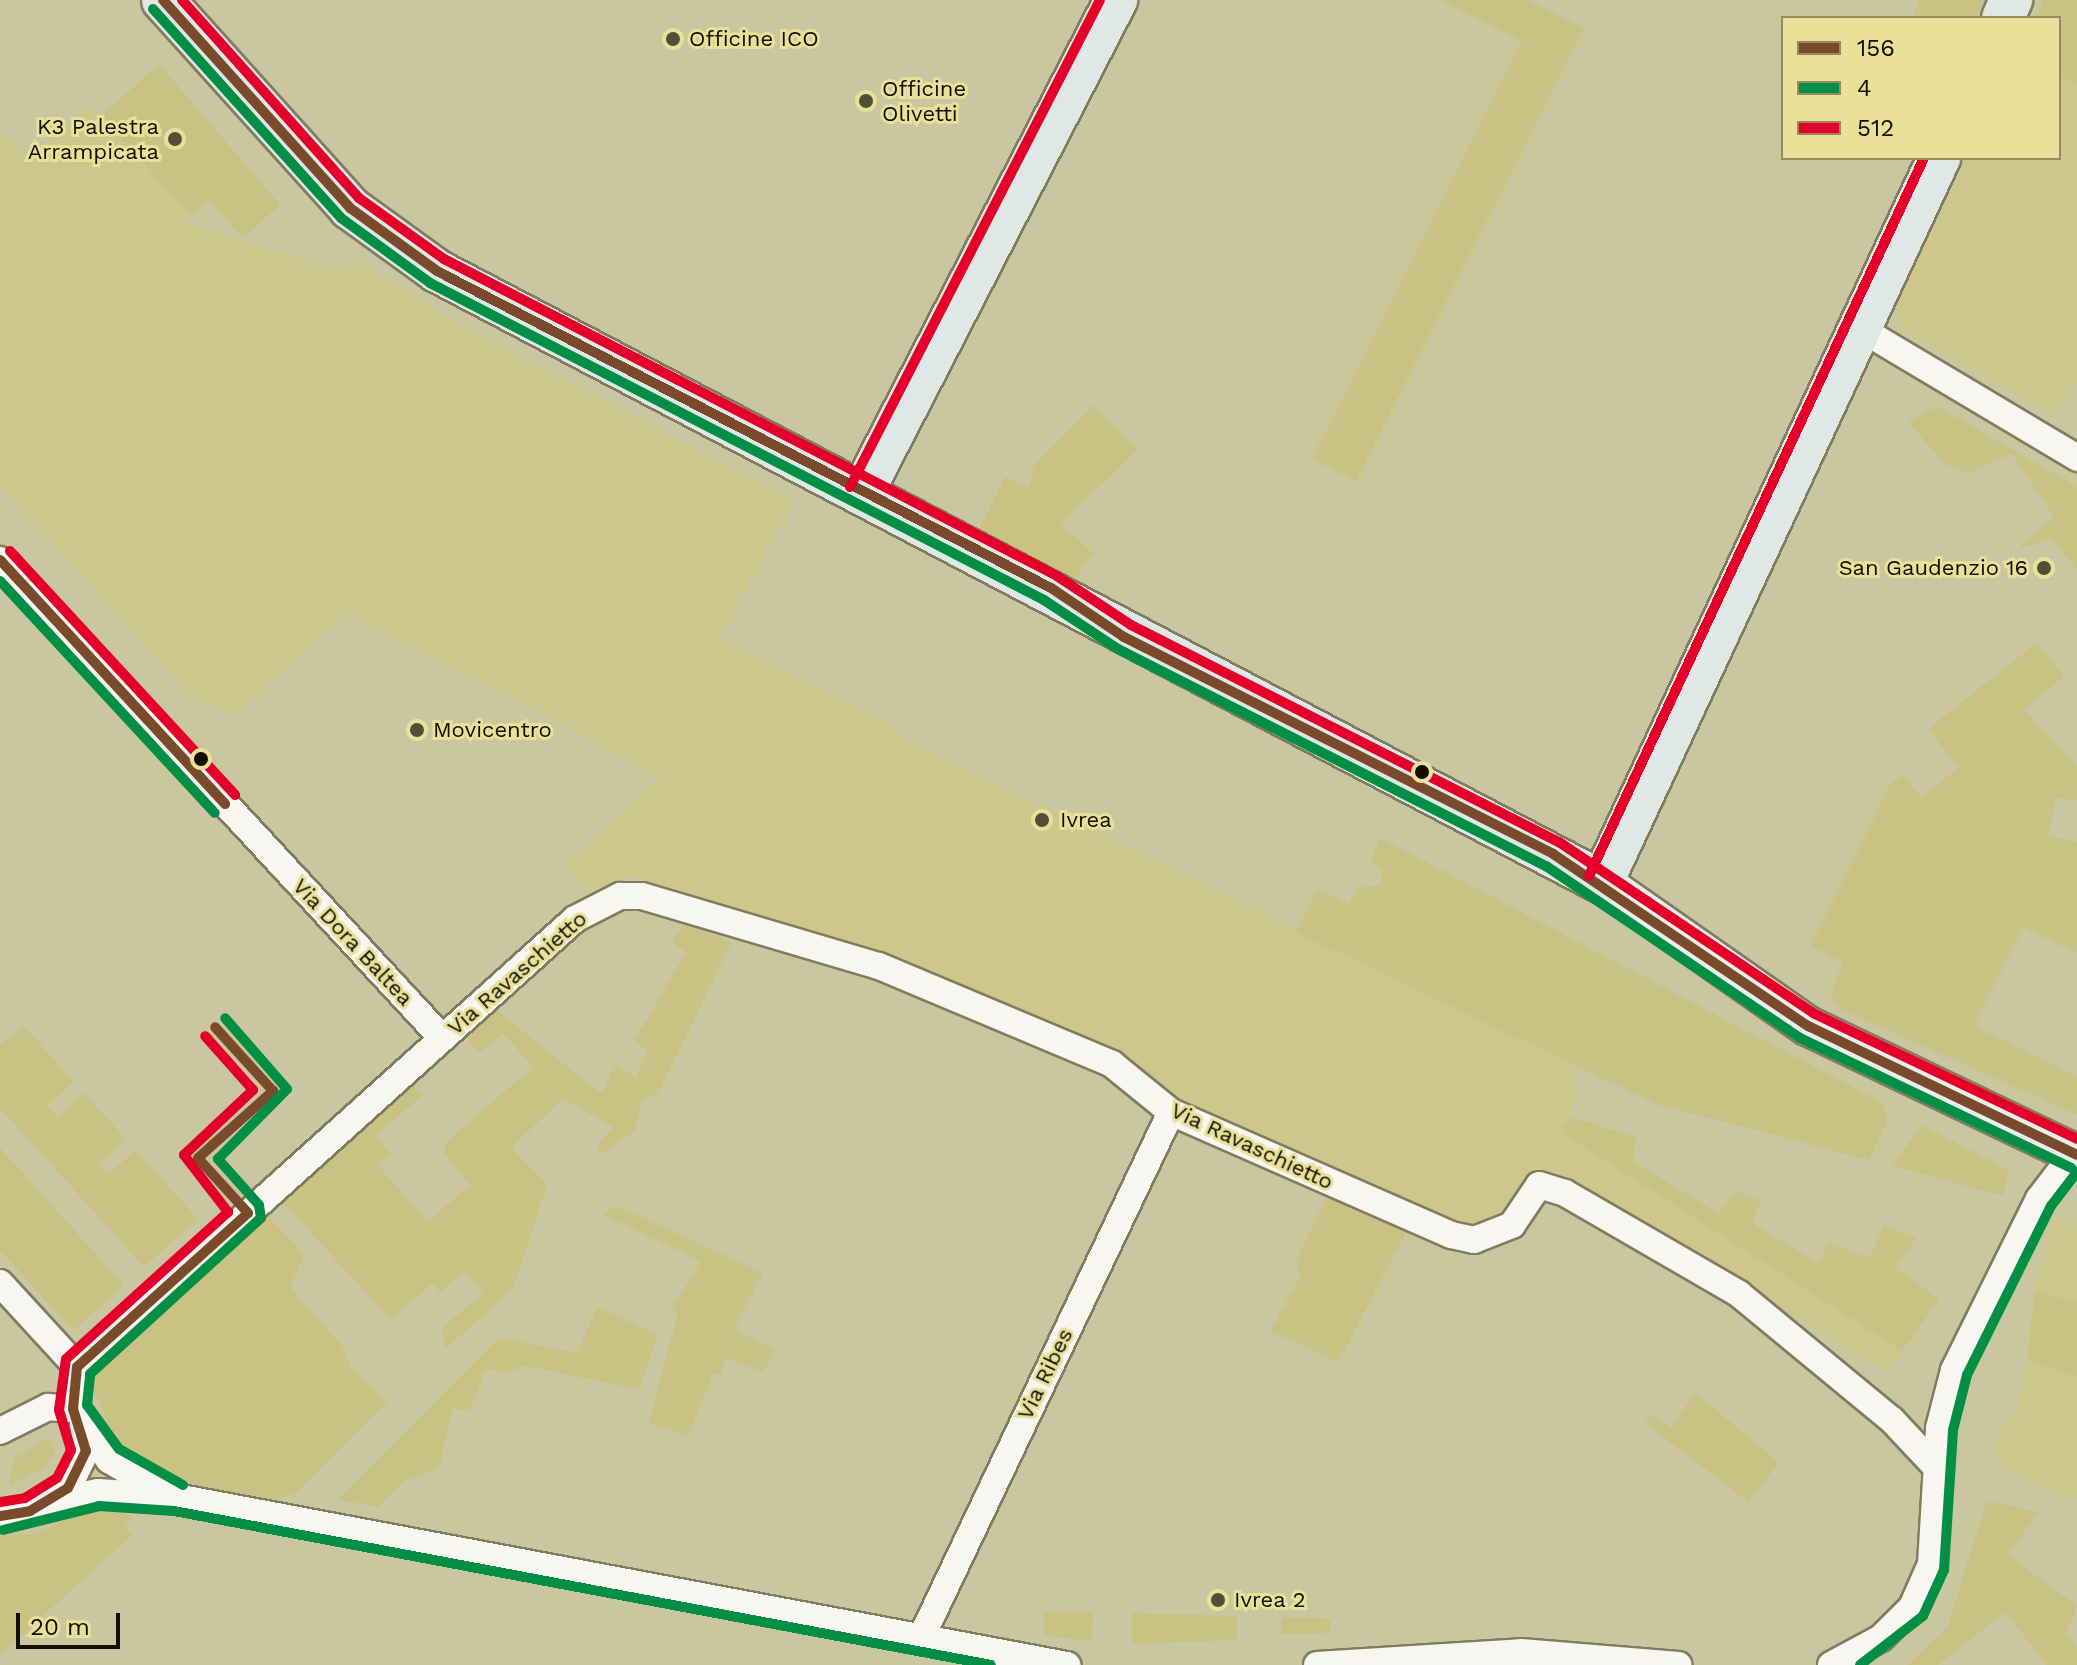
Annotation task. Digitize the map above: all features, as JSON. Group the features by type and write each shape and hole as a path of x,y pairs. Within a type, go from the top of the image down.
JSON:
{"main road":[{"path":"163,0 290,147 390,240 489,301 1051,588 1124,637 1602,882 1808,1026 2076,1154"},
{"path":"862,493 1116,0"},
{"path":"1602,882 1938,160"}],"street":[{"path":"1861,329 2077,458"},
{"name":"Via Dora Baltea","path":"0,560 442,1038"},
{"name":"Via Ravaschietto","path":"442,1038 575,919 620,896 642,896 879,966 1112,1064 1171,1112 1474,1240 1512,1225 1539,1185 1565,1193 1739,1294 1892,1420 1935,1466"},
{"path":"77,1367 442,1038"},
{"name":"Via Ribes","path":"922,1636 1171,1112"},
{"path":"1831,1665 1881,1638 1912,1607 1931,1564 1939,1428 1954,1370 2039,1199 2076,1154"},
{"path":"0,1283 77,1367 77,1474 50,1501"},
{"path":"0,1431 48,1407 78,1418 109,1460 176,1497"},
{"path":"0,1516 50,1501 98,1492 176,1497 1067,1665"},
{"path":"1317,1665 1521,1652 1678,1665"}],"shaded area":[{"path":"1441,0 1528,0 1584,28 1356,481 1312,459 1522,41"},
{"path":"1920,0 1984,0 1976,16 1913,15"},
{"path":"2044,0 2077,0 2077,86 2061,77 2061,16 2036,16"},
{"name":"K3 Palestra Arrampicata","path":"159,64 280,205 243,238 209,199 191,216 101,116"},
{"path":"2061,77 2077,86 2077,376 2054,416 1902,329 1895,309 1966,160 2061,160"},
{"path":"91,105 191,216 183,223 336,268 357,260 470,331 795,500 719,639 887,721 899,736 1568,1061 1579,1090 1562,1132 1902,1351 1887,1373 1563,1173 1542,1174 1506,1217 1473,1228 1183,1105 1125,1061 917,971 629,875 597,894 564,867 660,777 347,613 235,715 191,696 0,485 0,130 30,158"},
{"path":"1093,405 1138,449 1060,524 1093,553 1072,583 976,535 1005,477 1030,488 1033,466"},
{"path":"1937,406 2077,487 2077,570 2052,538 2016,550 2054,517 2012,454 1969,473 1944,464 1909,422"},
{"path":"2037,642 2064,676 2024,710 2077,766 2077,801 2056,798 2048,836 2077,842 2077,953 2023,927 1974,1026 2077,1076 2077,1115 1840,1009 1831,994 1843,962 1810,946 1890,785 1902,775 1921,797 1959,768 1928,729"},
{"path":"1381,838 1883,1103 1888,1120 1869,1160 1656,1104 1296,932 1317,889 1349,904 1357,888 1380,885 1382,870 1370,861"},
{"path":"684,922 731,943 657,1095 642,1100 635,1131 600,1155 597,1146 614,1127 562,1099 511,1148 547,1185 513,1289 445,1349 442,1328 483,1293 465,1271 440,1292 432,1283 391,1320 281,1200 409,1080 422,1096 375,1136 390,1153 377,1164 427,1222 470,1185 444,1154 446,1142 533,1067 503,1033 480,1053 460,1031 490,1005 602,1094 615,1065 636,1077 648,1050 634,1041 686,952 672,943"},
{"path":"23,1025 74,1082 47,1106 58,1117 84,1093 126,1139 99,1164 109,1174 135,1150 198,1219 144,1267 0,1108 0,1046"},
{"path":"1571,1117 1636,1137 1633,1161 1719,1214 1735,1190 1761,1201 1752,1223 1819,1263 1828,1243 1870,1258 1884,1225 1916,1238 1896,1268 1939,1299 1902,1351 1561,1132"},
{"path":"1921,1125 2009,1170 2003,1196 1893,1166"},
{"path":"0,1148 124,1285 73,1331 0,1250"},
{"path":"1328,1194 1406,1233 1338,1362 1270,1331 1301,1276 1296,1261"},
{"path":"617,1206 763,1273 734,1329 774,1349 764,1372 727,1358 720,1375 713,1373 688,1436 649,1423 678,1313 671,1310 701,1261 602,1214"},
{"path":"266,1214 304,1255 290,1288 342,1345 351,1369 387,1402 298,1492 276,1500 176,1481 150,1467 116,1439 94,1391 98,1367"},
{"path":"2055,1217 2077,1223 2077,1496 2056,1495 1998,1464 1994,1453 2003,1425 2019,1410 2035,1292"},
{"path":"2035,1292 2077,1302 2077,1377 2027,1361"},
{"path":"597,1307 658,1335 639,1389 522,1365 509,1373 486,1369 469,1411 453,1408 439,1468 406,1480 379,1507 338,1500 499,1338 577,1353"},
{"path":"1695,1392 1779,1463 1748,1502 1645,1423 1650,1415 1672,1428"},
{"path":"48,1438 55,1451 46,1467 9,1486 14,1459"},
{"path":"1987,1501 2038,1512 2008,1555 2077,1606 2066,1633 2077,1648 2077,1665 2047,1665 2005,1612 1938,1665 1907,1665 1947,1628"},
{"path":"121,1507 132,1519 125,1526 132,1535 0,1655 0,1534 32,1535 87,1510"},
{"path":"1043,1611 1093,1612 1092,1642 1045,1635"},
{"path":"1132,1613 1237,1616 1237,1640 1132,1644"},
{"path":"1281,1617 1331,1619 1330,1633 1281,1634"}],"transit line":[{"name":"156","path":"163,0 350,208 437,271 1051,588 1124,637 1553,854 1808,1026 2077,1155"},
{"name":"512","path":"182,0 359,198 444,259 1057,576 1131,625 1559,842 1815,1014 2077,1139"},
{"name":"512","path":"850,487 1100,0"},
{"name":"4","path":"153,9 341,218 430,283 1044,600 1118,649 1546,866 1800,1038 2071,1168"},
{"name":"512","path":"1589,876 1923,160"},
{"name":"512","path":"10,551 235,795"},
{"name":"156","path":"0,560 225,804"},
{"name":"4","path":"0,581 215,813"},
{"name":"4","path":"183,1485 119,1449 87,1405 90,1374 261,1218 259,1205 218,1159 287,1089 225,1018"},
{"name":"156","path":"0,1516 30,1511 68,1488 86,1451 73,1409 77,1367 248,1213 198,1158 273,1091 215,1027"},
{"name":"512","path":"0,1502 25,1498 57,1478 71,1450 59,1410 66,1359 228,1212 184,1155 253,1090 205,1036"},
{"name":"4","path":"1860,1665 1923,1616 1944,1570 1953,1430 1967,1375 2051,1206 2077,1172"},
{"name":"4","path":"3,1530 99,1506 174,1511 991,1665"}],"place":[{"name":"Officine ICO","path":"673,39"},
{"name":"Officine Olivetti","path":"866,101"},
{"name":"K3 Palestra Arrampicata","path":"175,139"},
{"name":"San Gaudenzio 16","path":"2044,568"},
{"name":"Movicentro","path":"417,730"},
{"name":"Ivrea","path":"1042,820"},
{"name":"Ivrea 2","path":"1218,1600"}]}
